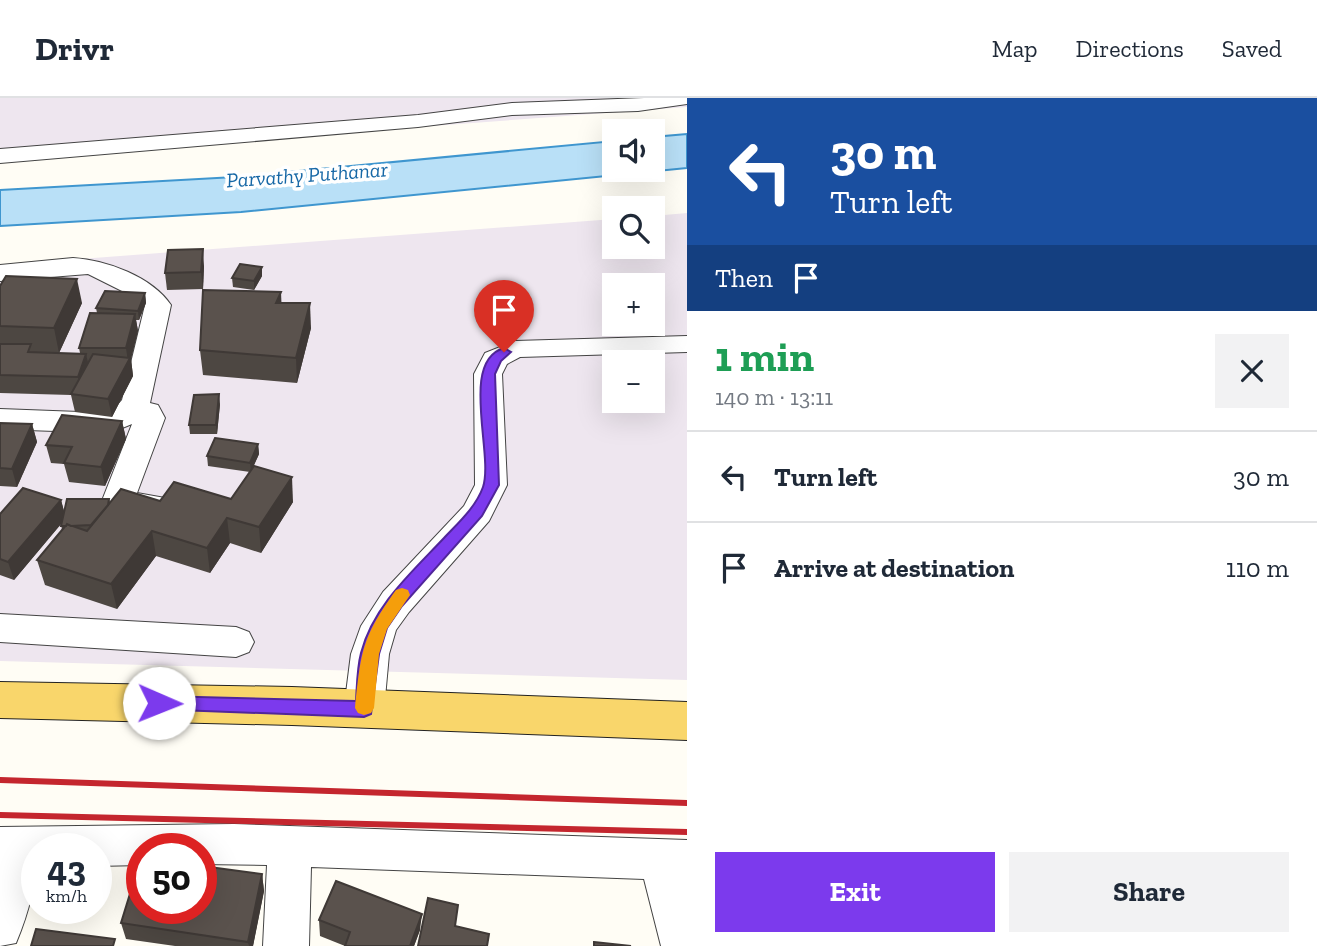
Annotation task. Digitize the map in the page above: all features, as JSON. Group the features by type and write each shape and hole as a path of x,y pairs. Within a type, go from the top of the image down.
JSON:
{"main road":[{"path":"0,700 364,709 687,721"}],"street":[{"path":"0,156 418,121 512,109 638,105 687,98"},
{"path":"0,273 73,266 93,267 118,277 157,300 132,409 119,420 110,423 0,419"},
{"path":"364,709 370,654 379,626 396,602 477,513 491,485 488,374 495,359 515,349 687,344"},
{"path":"132,409 147,412 150,418 119,498 134,505 184,507"},
{"path":"0,628 236,642"},
{"path":"286,946 290,846"},
{"path":"0,927 12,847 290,846 674,859 684,946"}],"shaded area":[{"path":"0,98 687,98 687,107 0,158"},
{"path":"687,213 687,680 0,661 0,265 602,220 602,259 665,259 665,215"}],"water":[{"path":"687,134 687,168 665,170 665,136"},
{"name":"Parvathy Puthanar","path":"602,142 602,176 241,212 0,226 0,190 235,177"}],"building":[{"path":"203,249 201,272 165,273 168,250"},
{"path":"240,264 262,267 254,281 232,278"},
{"path":"6,276 77,279 54,328 0,326 0,286"},
{"path":"203,290 281,292 276,303 310,303 296,358 200,350"},
{"path":"105,291 145,293 138,311 96,308"},
{"path":"90,313 135,314 126,348 79,348"},
{"path":"0,344 31,344 28,352 86,354 78,377 0,375"},
{"path":"93,354 130,358 108,399 71,394"},
{"path":"219,394 216,425 189,425 194,395"},
{"path":"62,415 122,421 101,467 64,463 72,447 46,445"},
{"path":"0,423 32,424 12,469 0,468"},
{"path":"215,438 258,444 250,463 207,456"},
{"path":"254,466 292,477 259,527 227,518 207,548 152,531 111,584 37,560 67,524 87,531 121,489 160,501 174,482 231,499"},
{"path":"23,488 61,500 8,562 0,559 0,514"},
{"path":"67,499 109,499 108,505 91,525 61,526"},
{"path":"217,868 262,874 248,942 128,924 217,924"},
{"path":"336,881 422,914 410,946 345,946 350,932 319,920"},
{"path":"428,898 458,905 455,926 489,934 487,946 418,946"},
{"path":"126,907 126,924 121,923"},
{"path":"36,929 115,939 113,946 31,946"},
{"path":"594,942 631,946 594,946"}],"railway":[{"path":"0,780 687,803"},
{"path":"0,815 687,832"}],"slow traffic":[{"path":"364,708 370,654 379,626 402,595"}],"route":[{"path":"159,703 364,709 370,654 379,626 396,602 477,513 487,496 491,485 488,374 495,359 504,352"}]}
